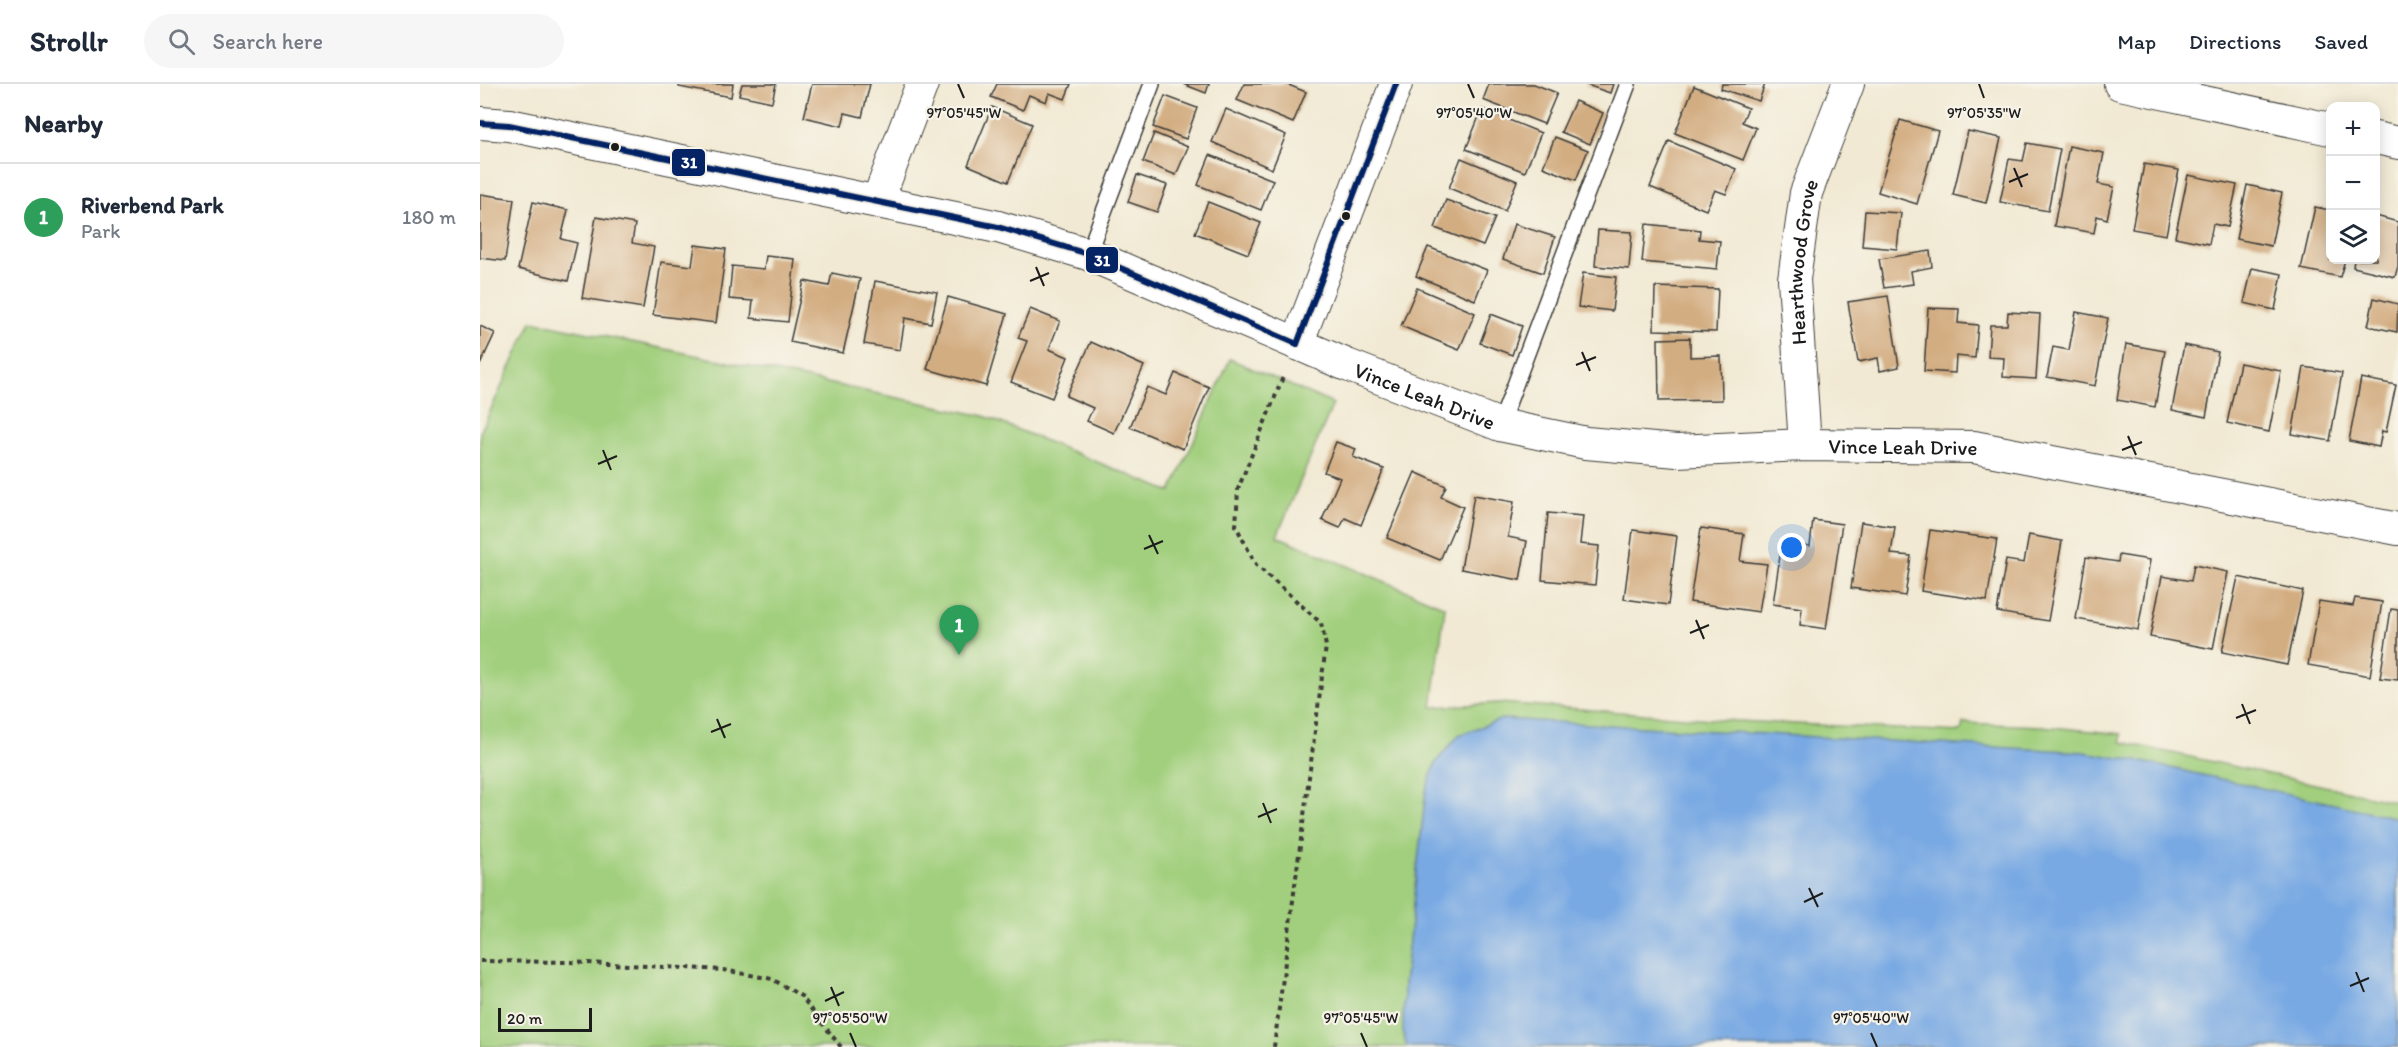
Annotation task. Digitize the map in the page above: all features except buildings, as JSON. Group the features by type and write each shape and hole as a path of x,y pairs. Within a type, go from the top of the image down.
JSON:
{"street":[{"path":"878,200 922,84"},
{"path":"1297,344 1396,84"},
{"name":"Hearthwood Grove","path":"1805,445 1794,279 1806,193 1848,84"},
{"path":"2120,84 2326,128"},
{"name":"Vince Leah Drive","path":"480,123 509,125 878,200 998,227 1088,254 1297,344 1500,425 1586,443 1677,451 1805,445 1974,447 2398,529"},
{"path":"2380,139 2398,143"}],"lane":[{"path":"1088,254 1152,84"},
{"path":"1500,425 1628,84"}],"path":[{"path":"1274,1047 1326,646 1321,622 1256,565 1236,526 1238,489 1282,377"},
{"path":"480,961 570,962 723,970 772,979 801,996 841,1047"}],"green space":[{"path":"532,321 984,416 1171,492 1230,359 1333,404 1277,536 1445,607 1432,707 1499,703 1737,721 1961,732 1963,723 2042,726 2121,734 2121,742 2398,802 2398,1047 480,1047 480,433"}],"water":[{"path":"1502,719 2084,752 2143,762 2398,818 2398,1047 1407,1047 1403,1033 1404,984 1426,790 1436,762 1459,735"}],"transit line":[{"name":"31","path":"1297,344 1396,84"},
{"name":"31","path":"480,123 509,125 998,227 1088,254 1297,344"}],"place":[{"name":"Riverbend Park","path":"959,655"}]}
